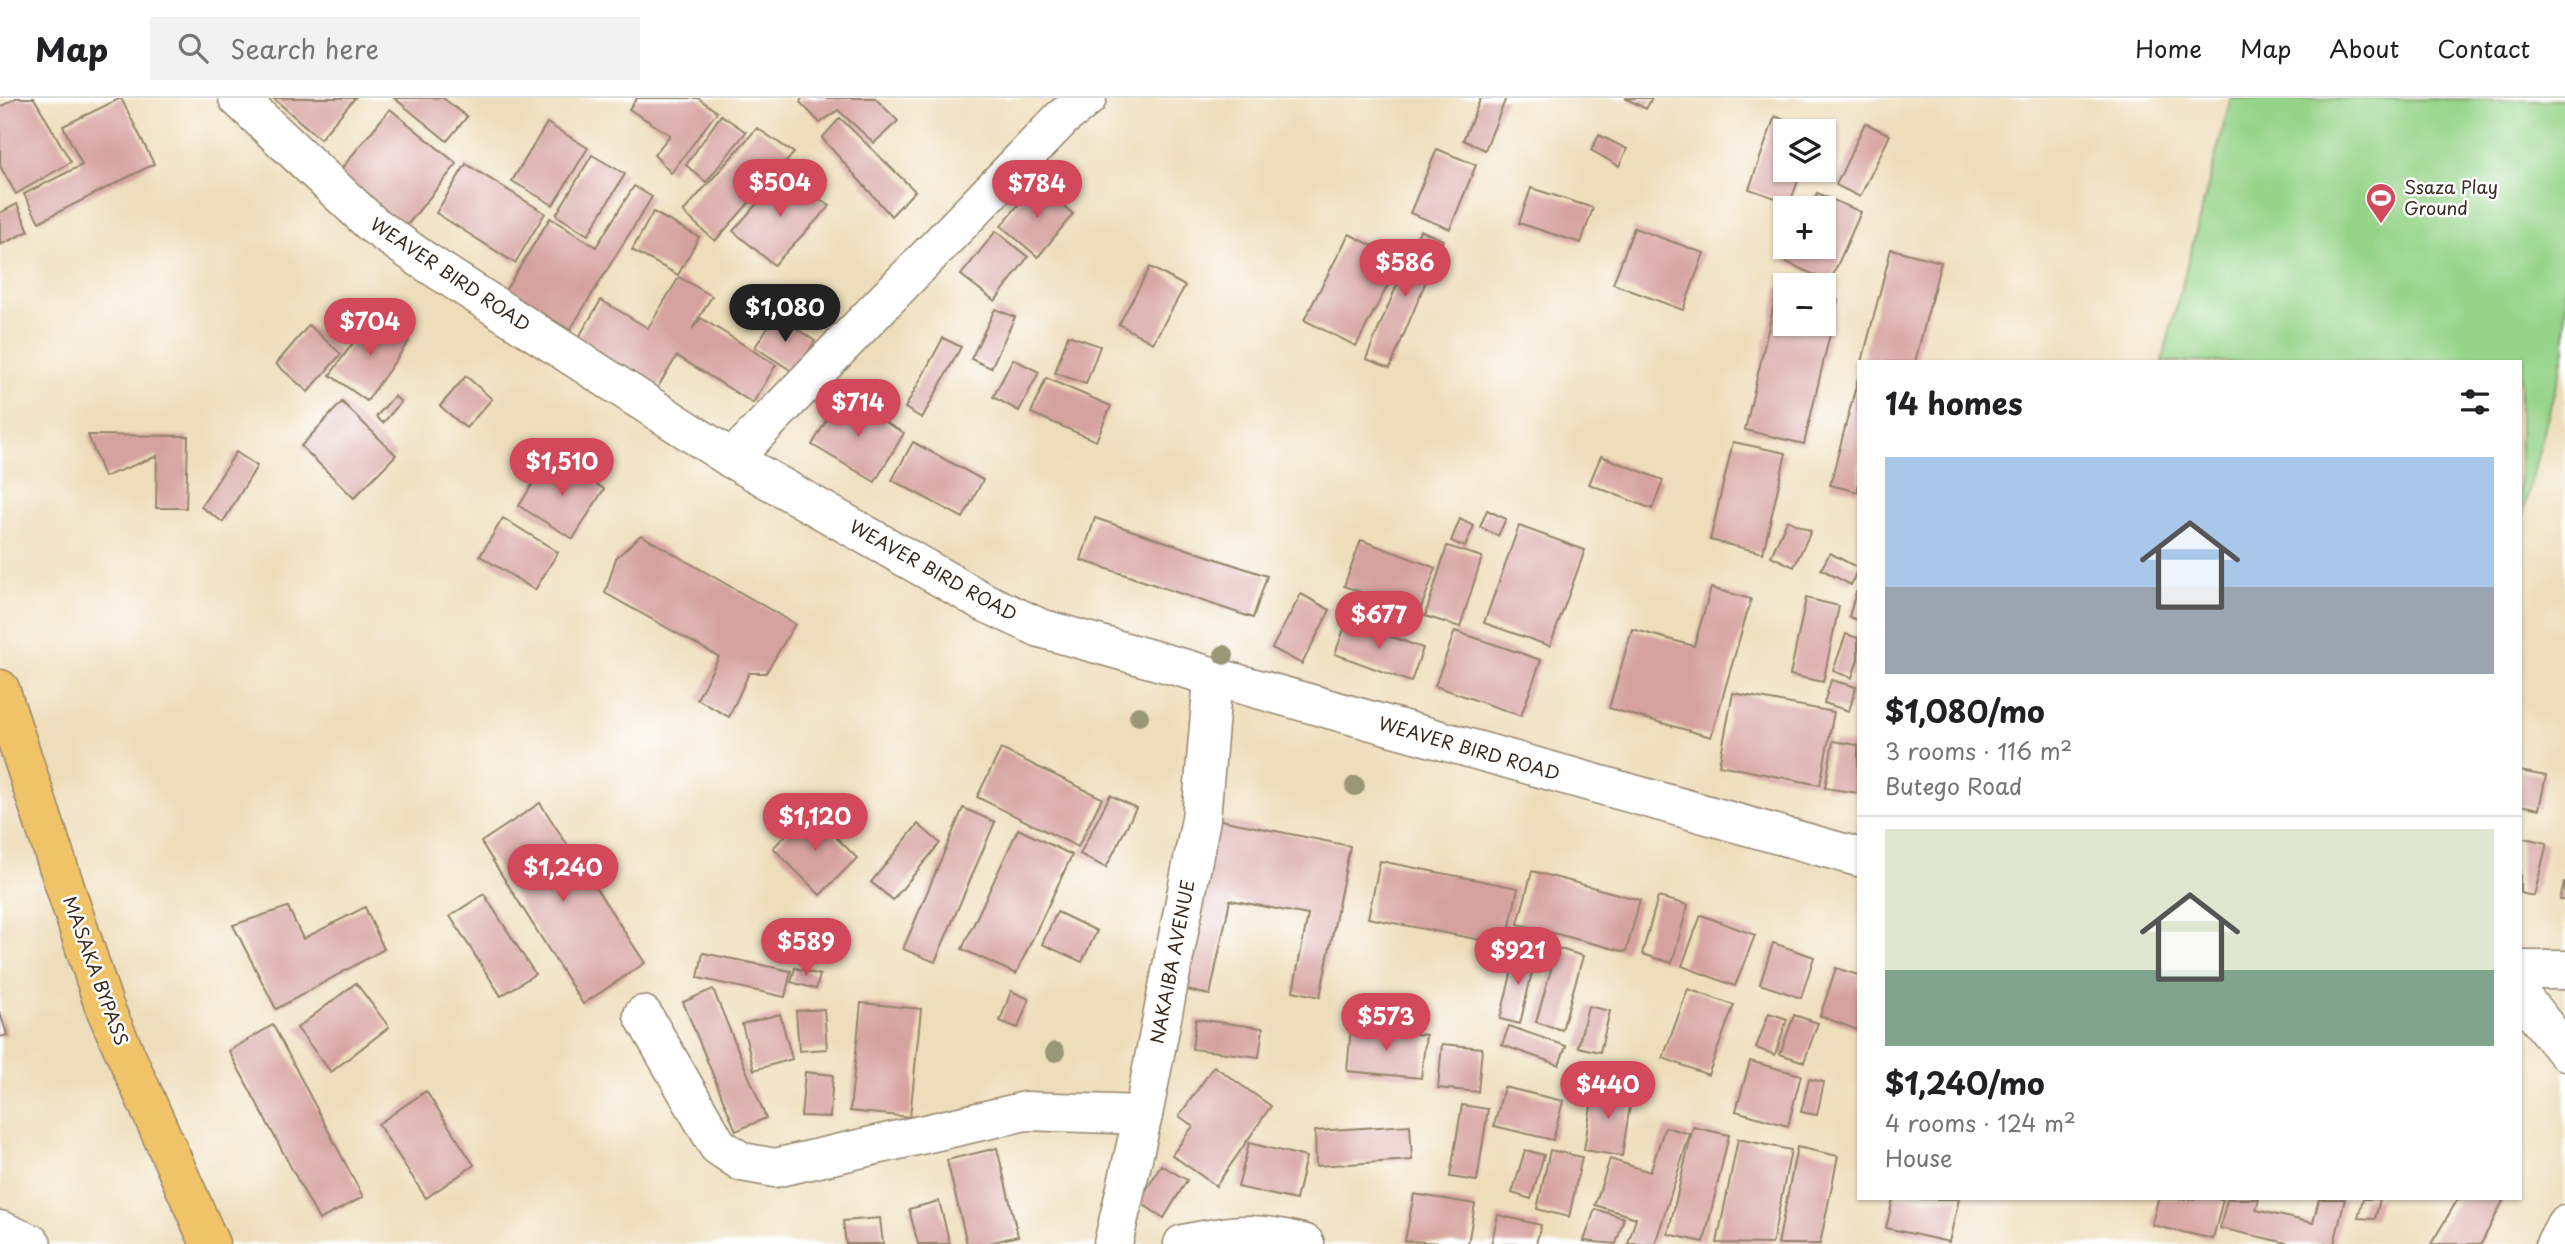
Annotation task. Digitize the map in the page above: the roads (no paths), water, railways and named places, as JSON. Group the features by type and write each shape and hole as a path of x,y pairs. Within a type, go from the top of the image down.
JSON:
{"highway":[{"name":"MASAKA BYPASS","path":"0,689 104,1006 210,1244"}],"street":[{"name":"WEAVER BIRD ROAD","path":"238,98 372,224 732,459 984,602 1040,628 1857,857"},
{"path":"732,459 1062,118 1087,98"},
{"name":"NAKAIBA AVENUE","path":"1113,1244 1143,1115 1201,819 1213,678"},
{"path":"2522,970 2565,970"},
{"path":"2522,997 2565,1051"},
{"path":"643,1015 718,1146 742,1162 775,1168 1026,1111 1143,1115"},
{"path":"2555,1244 2565,1225"},
{"path":"0,1230 32,1244"},
{"path":"1183,1244 1233,1234 1269,1234 1305,1244"}],"place":[{"name":"Ssaza Play Ground","path":"2381,225"}]}
